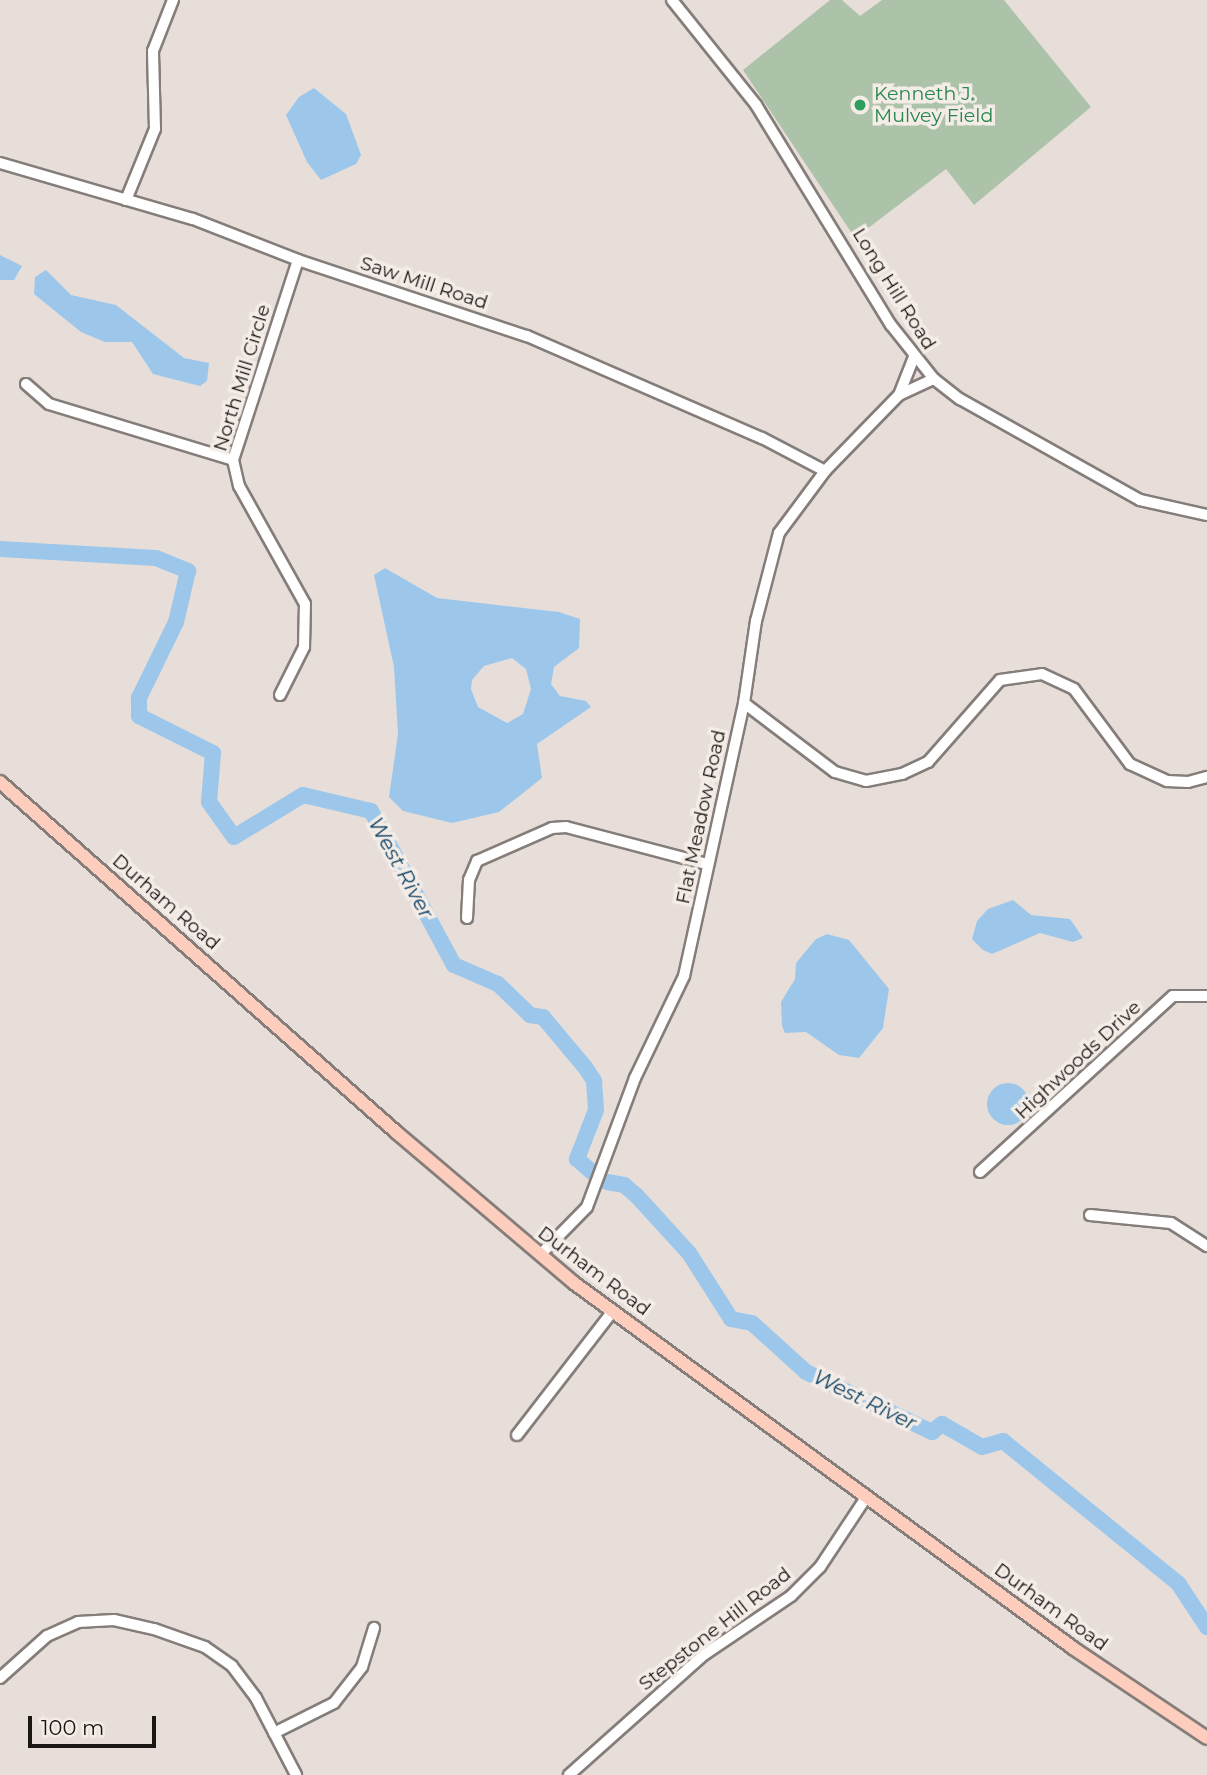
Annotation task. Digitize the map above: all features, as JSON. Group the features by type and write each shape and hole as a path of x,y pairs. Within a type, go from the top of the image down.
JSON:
{"main road":[{"name":"Durham Road","path":"0,782 540,1255 1073,1648 1207,1738"}],"street":[{"path":"126,200 155,129 153,51 173,0"},
{"name":"Long Hill Road","path":"672,0 731,69 771,127 914,357 934,379 960,399 1140,500 1207,515"},
{"name":"Saw Mill Road","path":"0,163 194,219 298,260 527,336 762,438 825,471"},
{"name":"North Mill Circle","path":"280,695 304,647 306,604 239,486 233,460 298,260"},
{"name":"Flat Meadow Road","path":"899,395 914,357"},
{"name":"Flat Meadow Road","path":"540,1255 587,1207 635,1078 684,976 744,703 756,621 779,533 825,471 899,395 934,379"},
{"path":"26,384 49,404 233,460"},
{"path":"744,703 835,772 866,781 902,774 928,762 1000,680 1042,674 1074,689 1130,764 1167,781 1188,782 1207,777"},
{"path":"467,918 469,880 477,861 552,828 566,827 707,864"},
{"name":"Highwoods Drive","path":"980,1172 1173,996 1207,996"},
{"path":"1090,1214 1171,1223 1207,1246"},
{"path":"517,1435 613,1311"},
{"name":"Stepstone Hill Road","path":"569,1775 705,1654 791,1596 820,1567 867,1496"},
{"path":"0,1678 47,1636 78,1622 114,1620 205,1647 232,1666 274,1733 296,1775"},
{"path":"274,1733 334,1703 362,1667 374,1628"}],"green space":[{"path":"830,0 842,0 860,16 882,0 1004,0 1091,107 974,205 946,169 855,238 743,70"}],"water":[{"path":"314,88 346,114 361,155 356,164 321,180 307,162 286,115 299,97"},
{"path":"0,255 22,266 14,280 0,280"},
{"path":"46,270 71,295 116,305 184,358 209,363 207,381 200,386 153,374 132,342 105,342 81,332 34,294 35,277"},
{"path":"385,568 437,598 559,612 580,619 579,648 554,667 551,684 560,696 586,701 591,707 537,744 542,778 499,812 452,823 403,811 389,797 398,734 394,667 374,575","holes":["512,658 526,669 531,689 523,714 507,723 478,707 471,689 472,680 484,666"]},
{"path":"1013,900 1031,915 1070,919 1083,938 1073,942 1040,933 992,954 983,950 972,939 977,921 988,909"},
{"path":"827,934 849,940 889,989 883,1028 859,1058 839,1055 806,1032 785,1033 782,1026 781,1002 795,979 796,963 816,939"},
{"path":"1008,1083 1023,1089 1029,1104 1023,1119 1008,1125 993,1119 987,1104 993,1089"}],"waterway":[{"name":"West River","path":"0,549 156,558 188,571 176,622 139,698 139,716 213,753 209,802 234,837 303,795 371,811 454,965 498,984 530,1015 543,1017 594,1081 596,1110 577,1159 592,1172"},
{"name":"West River","path":"607,1182 624,1185 636,1195 689,1253 731,1319 752,1323 806,1372 932,1432 942,1424 982,1447 1003,1441 1178,1583 1207,1627"}],"place":[{"name":"Kenneth J. Mulvey Field","path":"860,105"}]}
